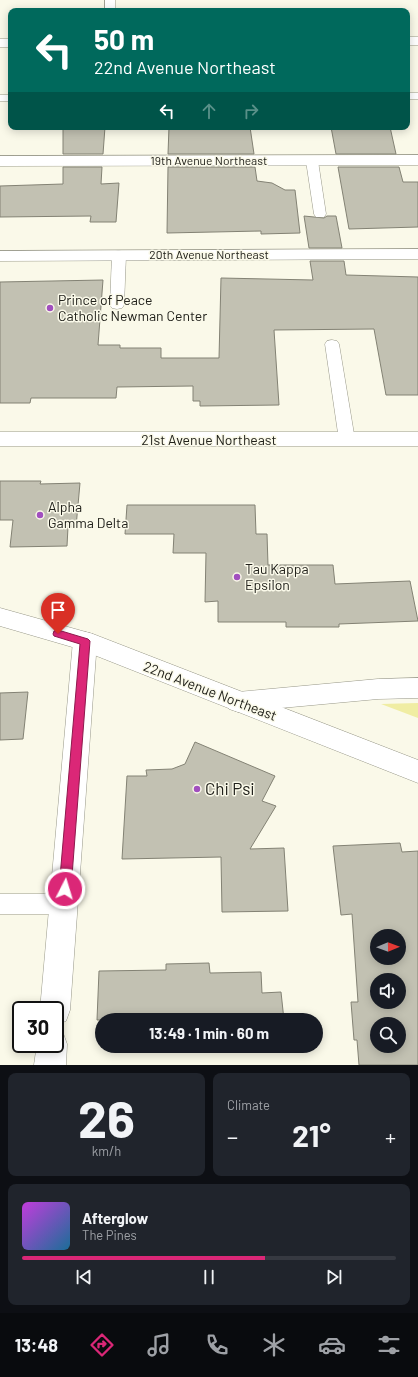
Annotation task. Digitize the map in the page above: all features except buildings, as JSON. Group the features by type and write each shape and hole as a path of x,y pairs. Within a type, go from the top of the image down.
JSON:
{"street":[{"name":"19th Avenue Northeast","path":"0,161 418,160"},
{"name":"20th Avenue Northeast","path":"0,256 418,254"},
{"name":"21st Avenue Northeast","path":"0,439 418,439"},
{"name":"22nd Avenue Northeast","path":"0,618 85,641 418,772"},
{"path":"56,1001 85,641"},
{"path":"238,702 378,689 418,688"},
{"path":"50,1065 51,1053"}],"lane":[{"path":"312,161 320,214"},
{"path":"117,305 119,255"},
{"path":"332,344 347,440"},
{"path":"0,904 64,904"}],"shaded area":[{"path":"418,703 418,718 381,704"}],"place":[{"name":"Prince of Peace Catholic Newman Center","path":"50,308"},
{"name":"Alpha Gamma Delta","path":"40,515"},
{"name":"Tau Kappa Epsilon","path":"237,577"},
{"name":"Chi Psi","path":"197,789"}],"route":[{"path":"58,634 85,641 65,889"}]}
